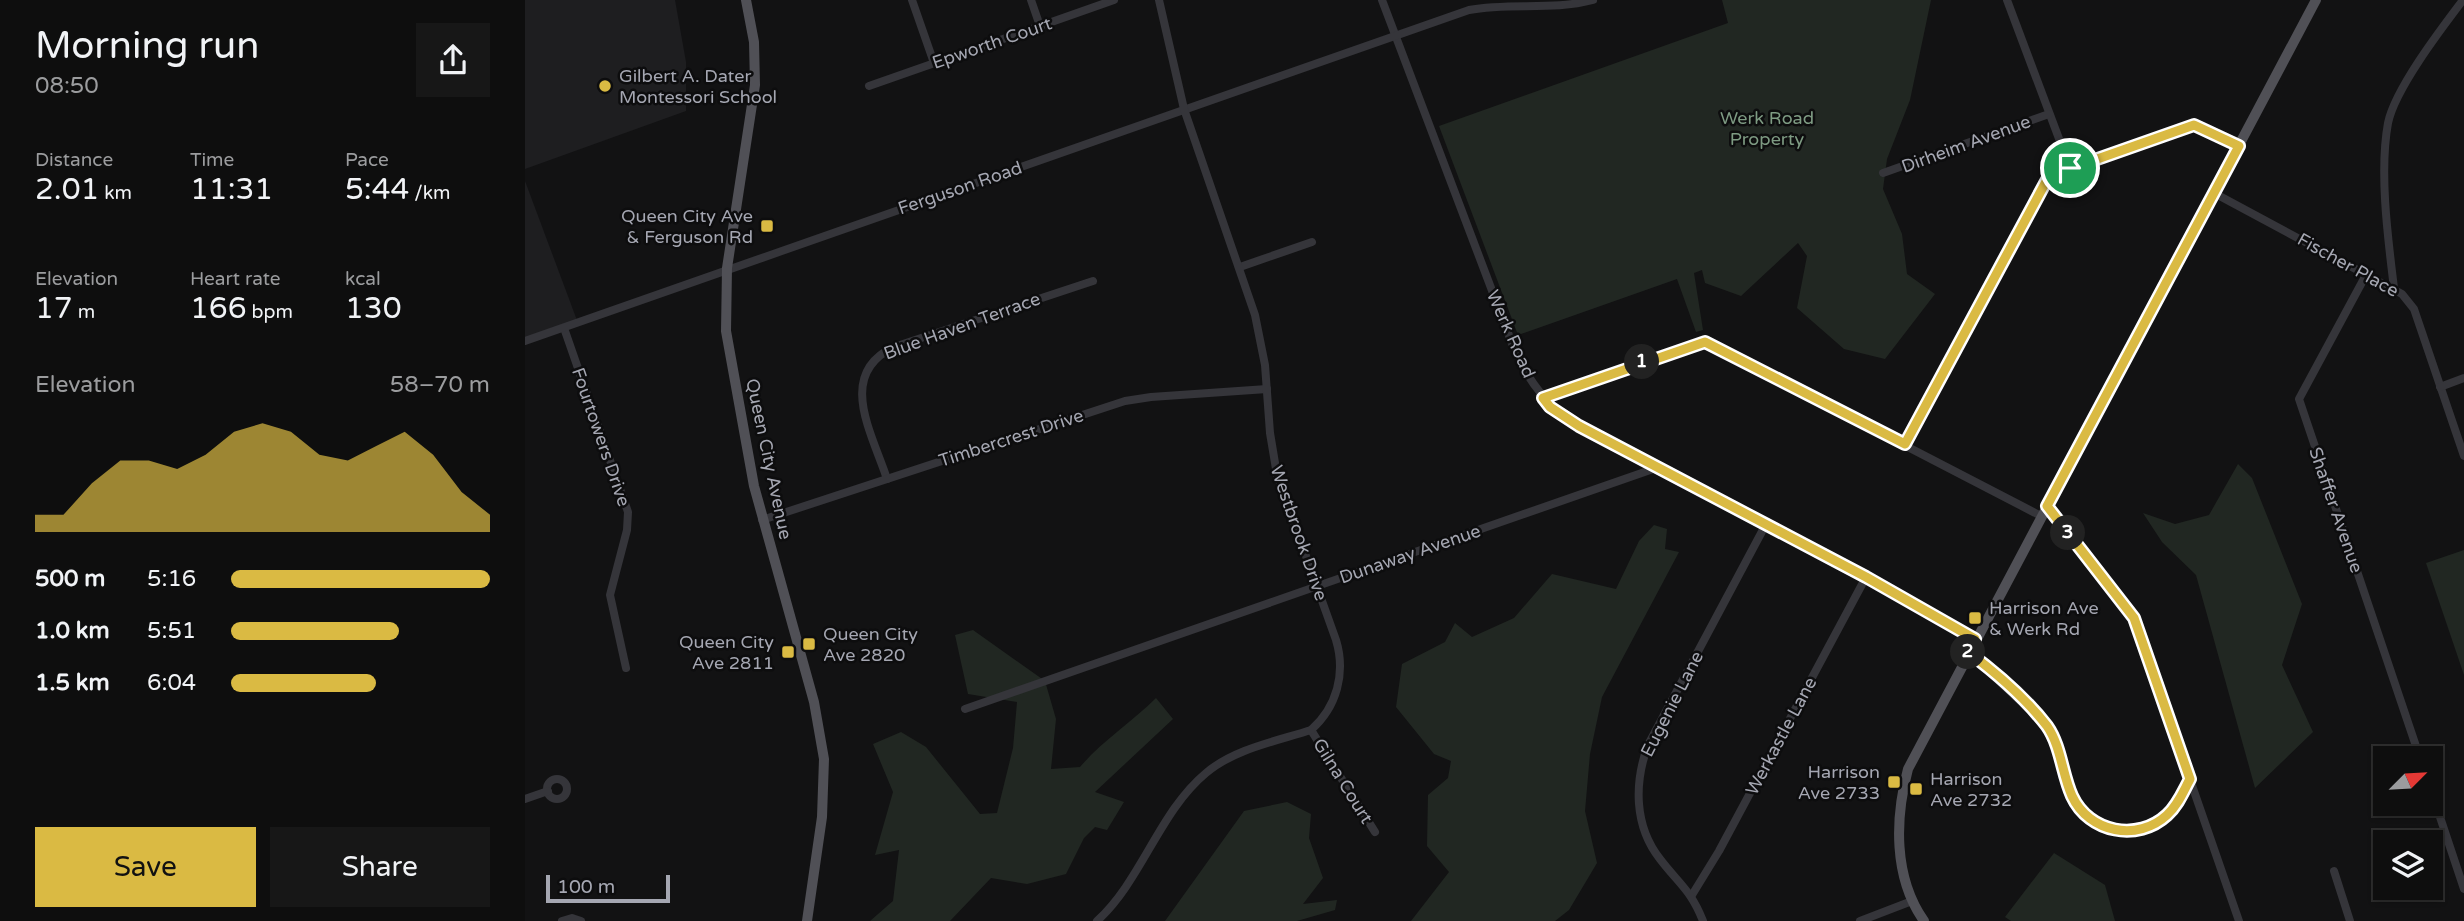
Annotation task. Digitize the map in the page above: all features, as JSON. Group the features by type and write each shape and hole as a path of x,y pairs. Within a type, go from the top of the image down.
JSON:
{"main road":[{"name":"Queen City Avenue","path":"746,0 754,42 755,85 724,298 730,359 762,520 809,684 824,759 822,817 807,921"},
{"path":"1924,921 1912,901 1900,852 1901,796 1908,769 2316,0"}],"street":[{"path":"912,0 934,63"},
{"path":"1031,0 1040,26"},
{"name":"Epworth Court","path":"869,86 1114,0"},
{"name":"Westbrook Drive","path":"1159,0 1184,108 1240,267 1261,342 1277,475 1342,666 1338,688 1319,722 1311,730"},
{"name":"Werk Road","path":"1382,0 1513,346 1550,407 1579,426 1866,577 1975,639"},
{"name":"Ferguson Road","path":"525,341 1395,35 1487,6 1560,6 1593,0"},
{"path":"2007,0 2070,168"},
{"path":"2394,288 2385,216 2388,123 2423,54 2463,0"},
{"name":"Dirheim Avenue","path":"1883,173 2049,114"},
{"path":"1905,444 2049,176 2194,125 2239,146"},
{"name":"Fischer Place","path":"2214,193 2394,288 2414,309 2464,456"},
{"path":"1240,267 1312,242"},
{"name":"Shaffer Avenue","path":"2367,273 2299,399 2416,746"},
{"name":"Blue Haven Terrace","path":"887,479 861,391 865,372 874,358 894,347 1093,281"},
{"name":"Fourtowers Drive","path":"564,328 628,512 627,530 610,596 626,668"},
{"path":"1543,398 1705,342 2044,511 2134,618 2239,921"},
{"path":"2440,387 2464,379"},
{"name":"Timbercrest Drive","path":"762,520 1125,401 1267,389"},
{"name":"Dunaway Avenue","path":"965,709 1656,468"},
{"name":"Eugenie Lane","path":"1703,921 1692,895 1661,860 1646,835 1639,807 1639,774 1648,745 1766,524"},
{"name":"Werkastle Lane","path":"1692,895 1719,851 1866,577"},
{"path":"1968,652 2045,724 2053,736 2072,796 2095,822 2124,831 2157,823 2178,802 2190,779"},
{"path":"1097,921 1114,903 1181,803 1206,773 1238,755 1311,730"},
{"name":"Gilna Court","path":"1311,730 1375,832"},
{"path":"525,799 548,791"},
{"path":"2440,816 2464,889"},
{"path":"2333,871 2350,921"},
{"path":"1860,921 1912,901"},
{"path":"562,921 574,918 581,921"}],"shaded area":[{"name":"Gilbert A. Dater Montessori School","path":"525,0 675,0 686,62 686,111 525,169"},
{"path":"525,181 578,323 525,341"}],"green space":[{"name":"Werk Road Property","path":"1722,0 1931,0 1910,100 1887,159 1883,189 1902,234 1907,274 1935,294 1885,359 1844,349 1797,308 1807,256 1798,243 1741,296 1705,283 1702,270 1694,273 1703,330 1696,332 1677,279 1518,335 1439,126 1728,23"},
{"path":"2238,464 2252,478 2302,604 2282,665 2313,732 2255,788 2196,575 2162,542 2143,513 2175,524 2209,515"},
{"path":"1654,525 1667,529 1665,549 1679,552 1602,697 1590,754 1585,811 1597,863 1569,910 1555,921 1411,921 1449,872 1427,846 1428,795 1448,778 1451,761 1434,754 1396,707 1402,664 1445,642 1455,623 1472,637 1514,618 1552,574 1616,589 1639,541"},
{"path":"2464,550 2464,675 2426,563"},
{"path":"973,630 1045,681 1056,719 1051,769 1080,767 1156,698 1173,719 1095,792 1124,802 1107,830 1095,827 1084,838 1066,874 1027,884 991,878 950,921 870,921 893,901 899,850 875,855 893,792 873,744 901,732 926,747 980,814 997,813 1013,748 1017,702 968,694 955,635"},
{"path":"1287,802 1311,814 1309,838 1323,878 1303,904 1337,900 1335,910 1297,921 1165,921 1244,811"},
{"path":"2054,853 2105,885 2115,921 2011,921 2005,917"}],"place":[{"name":"Gilbert A. Dater Montessori School","path":"605,86"},
{"name":"Queen City Ave & Ferguson Rd","path":"767,226"},
{"name":"Harrison Ave & Werk Rd","path":"1975,618"},
{"name":"Queen City Ave 2820","path":"809,644"},
{"name":"Queen City Ave 2811","path":"788,652"},
{"name":"Harrison Ave 2733","path":"1894,782"},
{"name":"Harrison Ave 2732","path":"1916,789"}],"route":[{"path":"2194,125 2239,146 2059,479 2047,506 2134,618 2190,779 2178,802 2166,817 2135,831 2113,830 2086,816 2072,796 2053,736 2023,701 1968,652 1975,639 1866,577 1579,426 1550,407 1543,398 1658,356 1705,342 1905,444 2049,176 2070,168 2194,125"}]}
